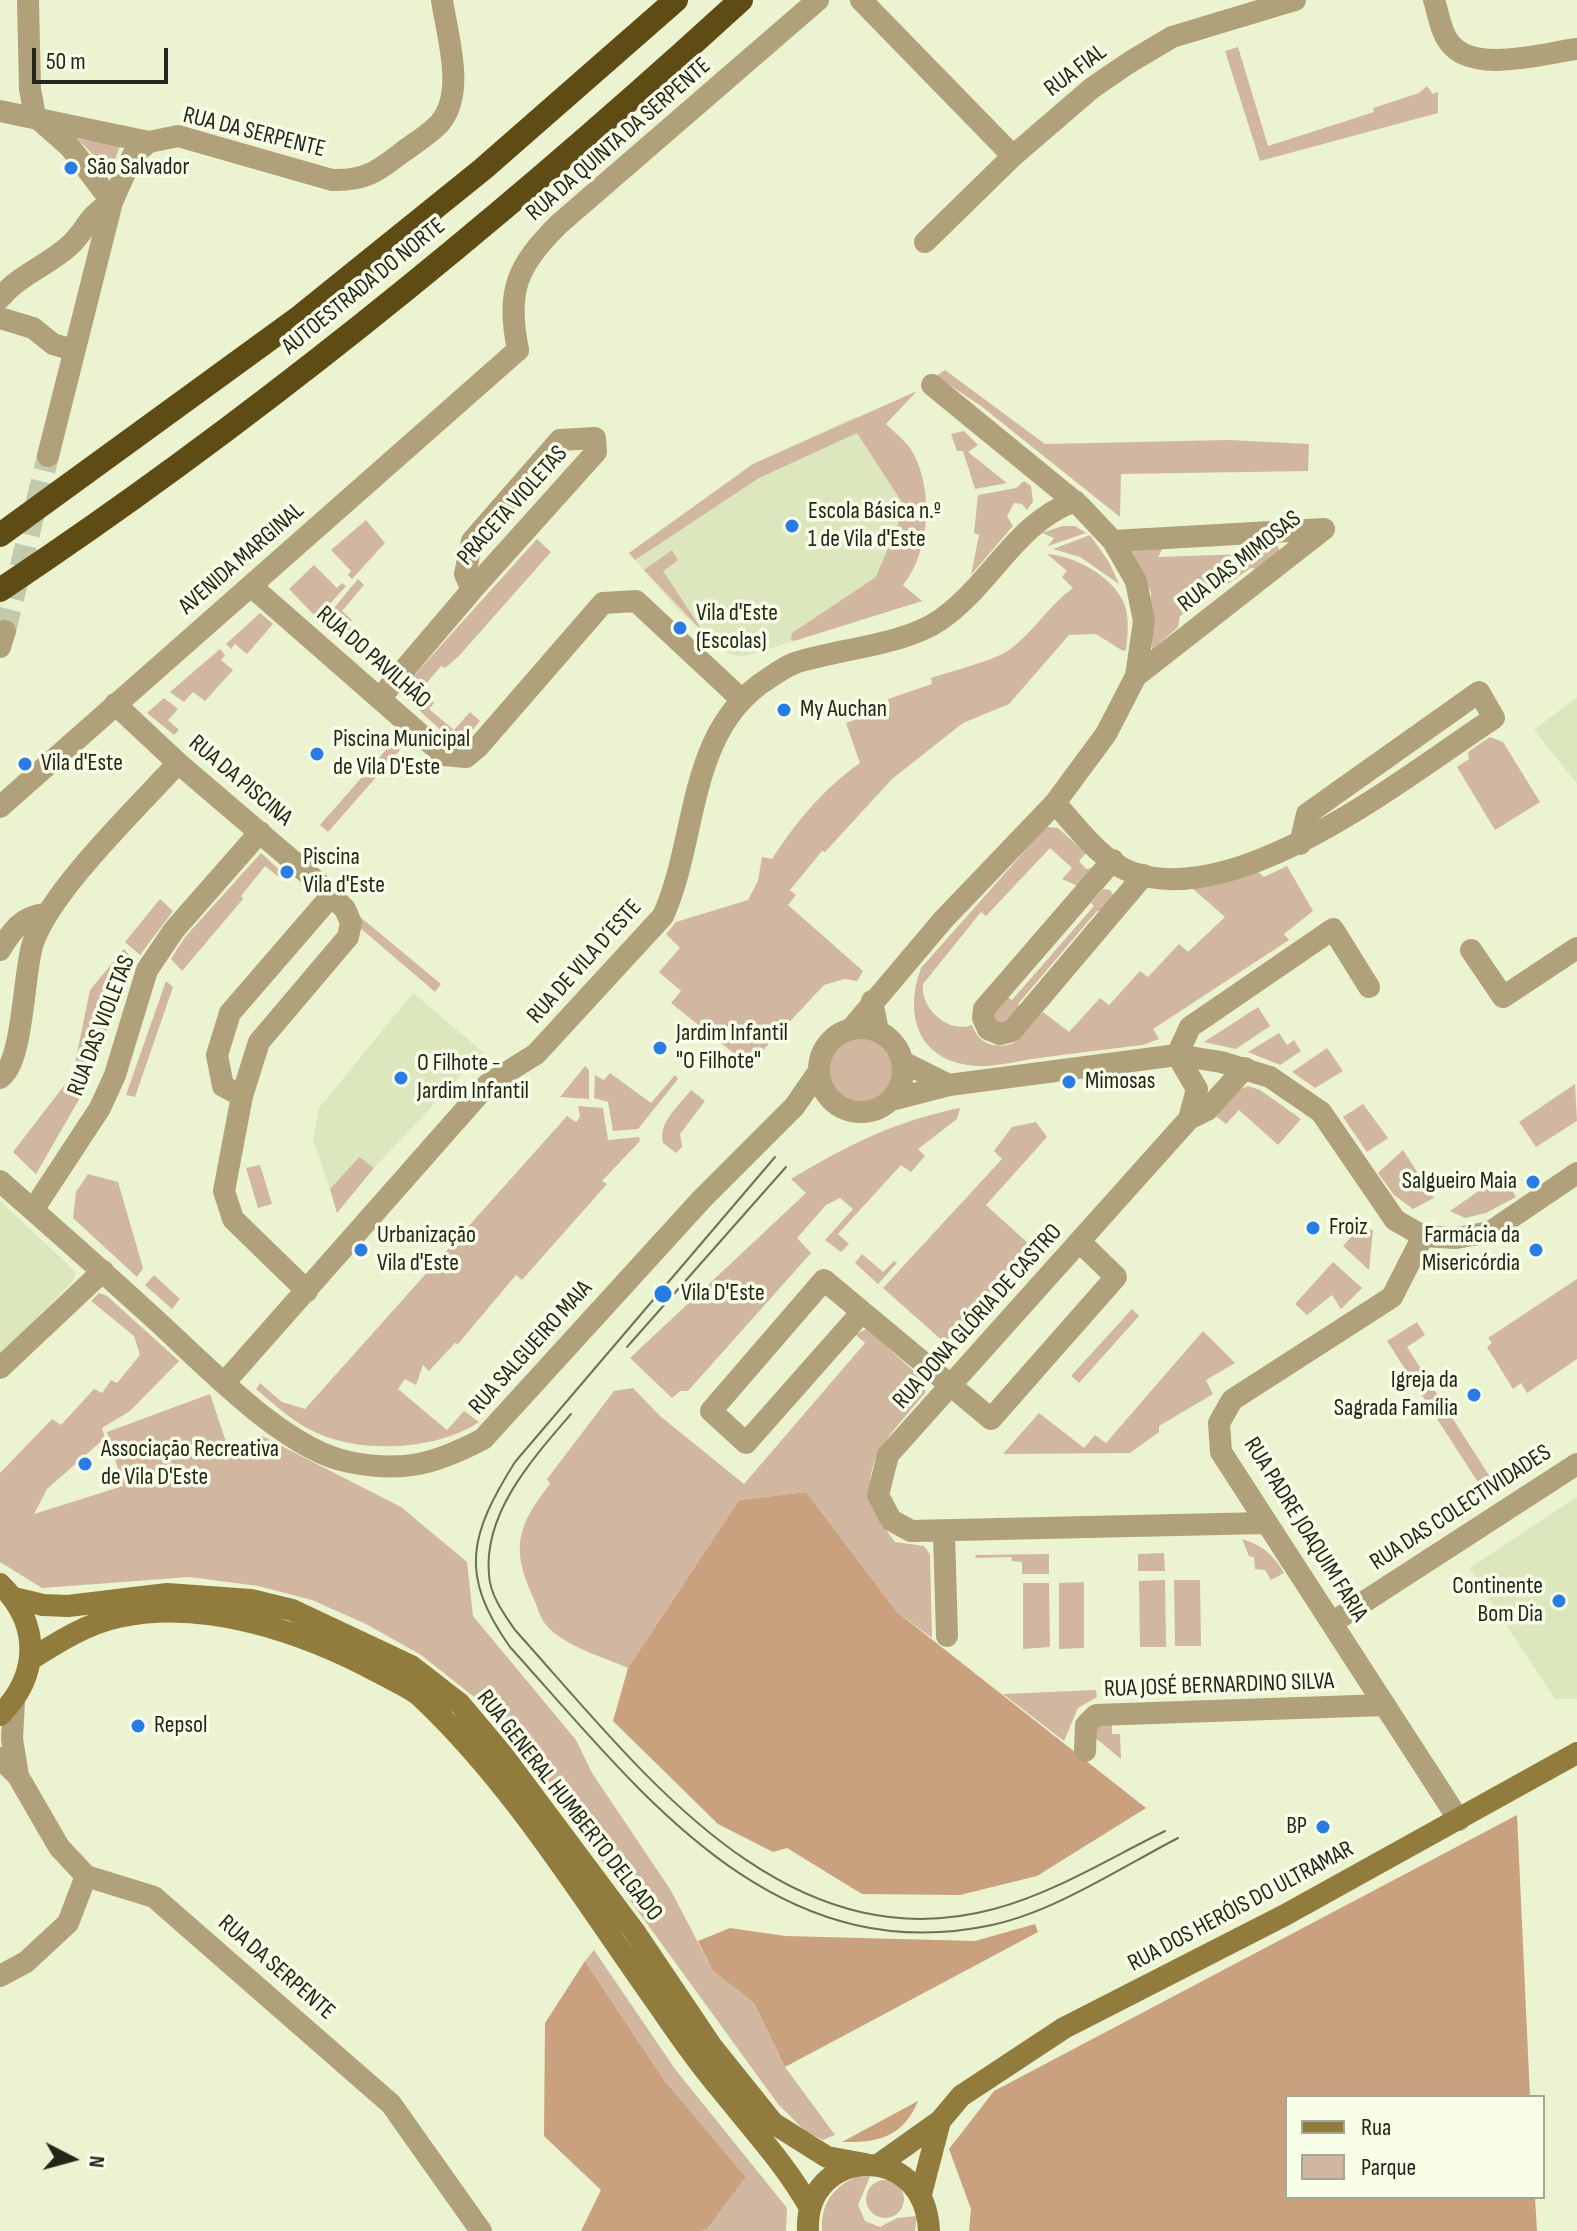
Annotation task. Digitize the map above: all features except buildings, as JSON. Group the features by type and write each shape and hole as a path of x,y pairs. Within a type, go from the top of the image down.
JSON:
{"highway":[{"name":"AUTOESTRADA DO NORTE","path":"0,535 297,319 483,169 676,0"},
{"name":"AUTOESTRADA DO NORTE","path":"0,590 67,545 321,358 531,188 741,0"}],"main road":[{"path":"7,1591 29,1627 31,1659 7,1708"},
{"name":"RUA GENERAL HUMBERTO DELGADO","path":"7,1591 43,1605 68,1606 167,1594 251,1600 292,1610 411,1666 460,1704 502,1754 634,1931 712,2047 773,2123 827,2157 895,2170 921,2194"},
{"name":"RUA GENERAL HUMBERTO DELGADO","path":"31,1659 71,1635 118,1617 176,1612 245,1621 287,1634 352,1658 419,1695 473,1753 559,1863 687,2045 792,2176 808,2224"},
{"name":"RUA DOS HERÓIS DO ULTRAMAR","path":"808,2224 818,2191 830,2177 871,2164 940,2121 961,2096 1064,2028 1285,1915 1577,1753"},
{"name":"RUA DOS HERÓIS DO ULTRAMAR","path":"921,2194 940,2121"},
{"path":"921,2194 928,2211 929,2231"}],"street":[{"path":"0,298 11,285 70,245 92,214 112,202 78,156 35,116 30,89 28,0"},
{"name":"RUA DA SERPENTE","path":"48,456 112,202 133,155 149,142 178,136 332,180 357,180 379,170 440,123 451,99 453,72 442,0"},
{"name":"RUA DA QUINTA DA SERPENTE","path":"518,350 512,317 516,282 529,254 559,224 818,0"},
{"path":"861,0 1013,156"},
{"name":"RUA FIAL","path":"925,242 1013,156 1092,88 1172,37 1295,0"},
{"path":"1434,0 1449,42 1466,56 1488,62 1577,49"},
{"path":"0,111 149,142"},
{"path":"0,318 33,328 53,344 73,350"},
{"name":"AVENIDA MARGINAL","path":"0,807 518,350"},
{"name":"RUA DAS MIMOSAS","path":"851,1029 943,920 1055,803 1106,734 1136,676 1144,621 1136,581 1113,541 1075,501 932,385"},
{"name":"PRACETA VIOLETAS","path":"380,698 596,452 595,438 560,440 472,541 465,574 472,590"},
{"name":"RUA DE VILA D´ESTE","path":"307,1291 488,1084 536,1054 663,916 674,891 699,781 711,743 741,699 791,664 929,628 968,601 1011,547 1051,510 1075,501"},
{"name":"RUA DAS MIMOSAS","path":"1113,541 1324,529 1136,676"},
{"name":"RUA DO PAVILHÃO","path":"251,586 444,755 466,757 603,603 636,601 741,699"},
{"path":"1055,803 1095,846 1128,871 1170,882 1225,872 1300,844 1494,718 1479,692 1307,814 1300,844"},
{"name":"RUA DA PISCINA","path":"115,704 178,763 332,895"},
{"path":"0,1078 6,1074 7,1040 32,945 45,914 178,763"},
{"name":"RUA DAS VIOLETAS","path":"33,1210 100,1108 115,1075 147,970 174,930 260,832"},
{"path":"1113,860 984,1009 983,1018 988,1029 1000,1034 1012,1031 1144,875"},
{"path":"225,1382 307,1291 233,1219 224,1191 242,1096 259,1042 348,937 351,923 345,909 332,895 230,1013 217,1055 223,1086 242,1096"},
{"path":"0,950 9,934 28,916 45,914"},
{"path":"1177,1055 1190,1027 1333,929 1369,987"},
{"path":"1471,950 1503,997 1577,948"},
{"path":"872,1001 878,1031 898,1049 903,1062 899,1089 891,1100"},
{"path":"878,1031 851,1029 828,1044 819,1071 829,1097 852,1111 866,1112 891,1100 949,1085 1177,1055 1221,1062 1270,1077 1321,1112 1395,1220 1423,1236 1456,1238 1490,1232 1577,1173"},
{"path":"1177,1055 1197,1089"},
{"path":"903,1062 949,1085"},
{"name":"RUA DONA GLÓRIA DE CASTRO","path":"1189,1119 1197,1089 1221,1062"},
{"name":"RUA DONA GLÓRIA DE CASTRO","path":"1245,1068 1207,1110 1189,1119 888,1455 878,1495 891,1520 911,1531 944,1533 1265,1523"},
{"name":"RUA SALGUEIRO MAIA","path":"0,1181 225,1382 300,1444 346,1462 393,1468 441,1461 483,1439 701,1200 794,1107 819,1071"},
{"name":"RUA SALGUEIRO MAIA","path":"794,1107 829,1097"},
{"name":"RUA PADRE JOAQUIM FARIA","path":"1423,1236 1392,1297 1232,1400 1219,1423 1221,1452 1459,1820"},
{"path":"861,1313 746,1443 711,1411 824,1280 991,1419 1116,1277 1080,1242"},
{"path":"0,1368 103,1271"},
{"name":"RUA DAS COLECTIVIDADES","path":"1333,1622 1577,1464"},
{"path":"944,1533 947,1636"},
{"name":"RUA JOSÉ BERNARDINO SILVA","path":"1085,1751 1086,1725 1096,1715 1385,1705"},
{"path":"7,1708 18,1776"},
{"path":"0,1758 18,1776 59,1847 86,1876 68,1923 26,1962 0,1976"},
{"name":"RUA DA SERPENTE","path":"86,1876 154,1897 327,2046 391,2104 481,2231"}],"shaded area":[{"name":"Escola Básica n.º 1 de Vila d'Este","path":"857,416 921,498 896,580 922,601 743,657 726,653 679,611 629,553 753,464"},
{"path":"1577,697 1577,784 1534,730"},
{"name":"O Filhote - Jardim Infantil","path":"413,993 483,1052 374,1168 358,1157 330,1189 313,1139 319,1108"},
{"path":"0,1201 76,1272 73,1281 0,1355"},
{"path":"806,1492 897,1612 1146,1808 1037,1876 960,1895 862,1894 787,1848 773,1852 718,1824 613,1721 628,1668 739,1500"},
{"path":"1577,1497 1577,1699 1555,1699 1469,1568"},
{"path":"1517,1815 1530,2095 1285,2095 1285,2199 1535,2199 1537,2231 969,2231 971,2209 949,2149 994,2091"},
{"path":"1035,1924 1038,1932 785,2067 754,2003 713,1971 698,1941 730,1928 785,1936 975,1941"},
{"path":"585,1961 664,2080 746,2177 708,2228 701,2231 581,2231 601,2190 544,2136 545,2023"},
{"path":"918,2101 905,2123 888,2135 867,2141 842,2142"}],"green space":[{"path":"1238,47 1268,146 1374,112 1373,108 1419,93 1427,86 1433,94 1438,92 1438,113 1260,161 1225,51"},
{"path":"78,139 120,146 110,173"},
{"path":"945,370 1045,444 1228,440 1309,444 1308,471 1121,474 1120,517 981,406 936,376"},
{"path":"917,391 886,424 912,451 924,483 924,538 912,571 903,585 922,601 794,641 791,639 792,633 876,577 905,507 857,433 759,478 635,560 629,553 753,464"},
{"path":"964,431 978,445 968,452 1007,483 975,489 963,451 957,451 951,434"},
{"path":"1024,481 1031,486 1033,502 1027,510 1022,504 1014,503 1007,516 1013,526 971,575 979,535 974,533 978,495 1016,488"},
{"path":"366,520 385,543 352,579 348,575 351,571 331,550"},
{"path":"1062,526 1075,526 1086,533 1048,546 1054,538 1042,533"},
{"path":"1090,535 1109,562 1119,584 1080,557 1053,549"},
{"path":"537,539 551,552 458,657 445,668 441,666 420,691 434,703 429,709 454,730 470,712 480,721 463,741 454,742 399,692"},
{"path":"1254,543 1278,546 1280,556 1262,570 1251,568 1180,616 1178,627 1152,650 1151,592 1130,547 1164,546 1158,557 1244,554"},
{"path":"672,550 678,560 663,571 704,633 644,570"},
{"path":"1047,554 1068,558 1089,568 1116,590 1126,611 1126,650 1096,634 1069,635 1009,704 963,723 892,779 825,852 822,851 790,890 796,895 788,905 863,971 857,981 844,979 824,985 752,1062 744,1056 741,1059 671,1003 681,991 659,972 680,948 666,934 676,922 748,900 758,881 762,857 772,859 811,807 860,763 846,723 890,707 888,699 932,684 931,678 1003,654 1026,635 1073,588 1062,577 1067,571"},
{"path":"314,565 337,588 342,583 346,586 317,618 289,589"},
{"path":"358,579 364,585 342,611 352,620 348,625 372,646 368,650 329,614"},
{"path":"260,613 273,624 247,654 235,644 231,649 226,644"},
{"path":"220,649 225,655 221,660 233,670 205,701 193,692 184,702 170,692"},
{"path":"164,698 178,709 168,720 179,730 174,735 147,713"},
{"path":"1490,737 1503,742 1540,802 1495,830 1457,767 1469,759 1468,752"},
{"path":"392,743 400,750 328,832 320,825"},
{"path":"1046,827 1058,828 1086,853 1079,861 1086,869 1092,868 1078,886 1062,879 1072,868 1050,848 986,916 981,912 923,984 926,1002 937,1017 954,1026 972,1025 979,1037 989,1044 1001,1046 1014,1043 1043,1012 1069,1032 1100,998 1109,1005 1140,971 1148,977 1179,944 1188,952 1225,917 1191,887 1255,869 1264,877 1287,866 1313,911 1284,934 1289,940 1153,1029 1159,1039 1143,1045 997,1065 957,1063 941,1056 920,1034 914,1003 921,968"},
{"path":"261,853 284,874 280,878 265,866 241,896 243,899 182,971 171,959 185,937"},
{"path":"1103,889 1110,890 1114,896 1101,912 1097,911 1018,1004 1022,1008 1003,1029 990,1016 1004,995 1012,1000 1094,906 1091,903"},
{"path":"160,899 173,911 140,955 125,942"},
{"path":"359,916 441,984 435,992 358,926"},
{"path":"124,949 131,957 92,1074 74,1068 90,990"},
{"path":"166,981 173,987 135,1097 126,1095"},
{"path":"1258,1007 1270,1026 1236,1049 1204,1042"},
{"path":"1279,1033 1287,1045 1294,1040 1301,1051 1280,1065 1248,1052"},
{"path":"861,1035 886,1045 896,1070 886,1095 861,1105 836,1095 826,1070 836,1045"},
{"path":"1327,1048 1343,1071 1315,1088 1292,1072"},
{"path":"585,1066 589,1070 589,1099 560,1097"},
{"path":"610,1073 651,1103 675,1075 678,1079 638,1129 613,1131 608,1102 594,1098 595,1075 604,1080"},
{"path":"70,1078 88,1084 36,1174 13,1152"},
{"path":"1575,1084 1577,1121 1536,1147 1519,1122"},
{"path":"1248,1086 1260,1090 1301,1119 1278,1145 1239,1110 1226,1124 1216,1116 1240,1089"},
{"path":"691,1090 705,1101 680,1134 682,1147 676,1153 663,1143 662,1135 666,1121"},
{"path":"1363,1104 1388,1138 1367,1152 1343,1117"},
{"path":"578,1106 603,1108 608,1140 639,1137 640,1141 602,1181 607,1184 522,1280 516,1275 458,1344 455,1343 429,1371 423,1365 416,1385 405,1379 398,1389 447,1430 464,1411 479,1422 443,1438 422,1443 400,1446 356,1444 335,1440 309,1429 256,1389 260,1383 282,1402 305,1409 567,1116 576,1122 580,1117"},
{"path":"960,1108 957,1119 918,1149 925,1156 911,1172 901,1165 838,1234 849,1244 841,1252 825,1240 853,1209 840,1198 826,1205 797,1238 811,1253 688,1391 680,1391 672,1398 630,1358 806,1193 791,1179 872,1136 936,1113"},
{"path":"1036,1122 1047,1137 986,1205 1031,1246 945,1343 883,1288 1002,1159 994,1151 1012,1127"},
{"path":"1403,1150 1434,1198 1413,1209 1394,1195 1378,1173"},
{"path":"359,1157 374,1168 337,1213 330,1189"},
{"path":"260,1165 272,1204 258,1208 246,1168"},
{"path":"88,1174 118,1182 143,1268 137,1277 73,1218 76,1192"},
{"path":"1503,1174 1516,1197 1486,1213 1465,1218 1450,1211"},
{"path":"1359,1228 1373,1230 1369,1270 1343,1246"},
{"path":"862,1254 883,1272 894,1261 897,1263 878,1284 855,1263"},
{"path":"1333,1262 1362,1288 1341,1309 1332,1295 1307,1315 1295,1304"},
{"path":"154,1275 180,1299 172,1309 145,1285"},
{"path":"1577,1279 1577,1359 1527,1393 1521,1383 1513,1389 1487,1347 1492,1343 1488,1338"},
{"path":"99,1293 107,1296 179,1361 130,1411 102,1428 105,1438 47,1489 34,1514 123,1486 107,1432 210,1394 228,1448 262,1436 401,1507 467,1562 473,1616 576,1740 592,1773 670,1889 713,1971 754,2003 785,2067 835,2135 823,2140 805,2131 778,2104 523,1753 473,1696 421,1655 366,1624 312,1600 258,1586 190,1577 42,1588 0,1562 0,1473 52,1419 61,1425 94,1389 102,1393 111,1380 117,1383 140,1355 134,1336 91,1301"},
{"path":"1132,1309 1139,1316 1079,1383 1071,1376"},
{"path":"1417,1322 1425,1335 1407,1347 1490,1477 1479,1484 1387,1341"},
{"path":"867,1329 926,1382 925,1393 883,1446 874,1463 871,1480 872,1498 880,1519 895,1542 924,1546 930,1554 932,1638 897,1612 806,1492 739,1500 628,1668 573,1645 546,1625 521,1564 524,1525 550,1484 547,1479 614,1391 633,1388 660,1416 744,1484 865,1343 855,1334"},
{"path":"1203,1331 1235,1363 1206,1380 1213,1394 1159,1426 1159,1432 1130,1453 1003,1454 1039,1413 1084,1448 1095,1435 1106,1443"},
{"path":"1242,1539 1267,1552 1284,1573 1271,1580 1265,1570 1255,1569 1254,1557 1249,1556"},
{"path":"1164,1553 1165,1571 1138,1571 1138,1554"},
{"path":"1049,1554 1049,1574 1022,1574 1022,1562 1012,1561 1011,1557 975,1558 976,1555"},
{"path":"1165,1580 1166,1647 1140,1647 1139,1581"},
{"path":"1174,1580 1200,1580 1201,1646 1175,1646"},
{"path":"1084,1582 1084,1648 1059,1649 1059,1583"},
{"path":"1023,1583 1049,1583 1050,1647 1023,1649"},
{"path":"1096,1690 1097,1697 1078,1708 1064,1741 1003,1694"},
{"path":"1112,1721 1112,1734 1120,1734 1121,1759 1093,1736 1098,1726"},
{"path":"594,1950 675,2069 787,2208 786,2231 701,2231 708,2228 746,2177 664,2080 585,1961"},
{"path":"872,2172 858,2205 865,2221 880,2227 897,2218 917,2216 915,2231 822,2231 825,2208 835,2191 851,2179"},
{"path":"885,2180 899,2185 904,2199 899,2213 885,2218 871,2213 866,2199 871,2185"}],"tunnel":[{"path":"5,631 48,456"}],"tram line":[{"path":"775,1157 515,1462 488,1511 476,1554 477,1575 493,1621 510,1647 609,1758 662,1811 717,1858 777,1896 842,1922 913,1932 992,1925 1063,1899 1178,1838"},
{"path":"627,1347 786,1167"},
{"path":"571,1414 527,1468 502,1508 489,1552 492,1590 515,1630 612,1739 665,1793 721,1842 782,1882 847,1909 918,1919 994,1909 1016,1902 1060,1884 1165,1831"}],"place":[{"name":"São Salvador","path":"71,168"},
{"name":"Escola Básica n.º 1 de Vila d'Este","path":"792,526"},
{"name":"Vila d'Este (Escolas)","path":"680,628"},
{"name":"My Auchan","path":"784,710"},
{"name":"Piscina Municipal de Vila D'Este","path":"317,754"},
{"name":"Vila d'Este","path":"25,764"},
{"name":"Piscina Vila d'Este","path":"287,872"},
{"name":"Jardim Infantil \"O Filhote\"","path":"660,1048"},
{"name":"O Filhote - Jardim Infantil","path":"401,1078"},
{"name":"Mimosas","path":"1069,1082"},
{"name":"Salgueiro Maia","path":"1533,1182"},
{"name":"Froiz","path":"1313,1228"},
{"name":"Urbanização Vila d'Este","path":"361,1250"},
{"name":"Farmácia da Misericórdia","path":"1536,1250"},
{"name":"Vila D'Este","path":"663,1294"},
{"name":"Igreja da Sagrada Família","path":"1474,1395"},
{"name":"Associação Recreativa de Vila D'Este","path":"85,1464"},
{"name":"Continente Bom Dia","path":"1559,1601"},
{"name":"Repsol","path":"138,1726"},
{"name":"BP","path":"1323,1827"}]}
